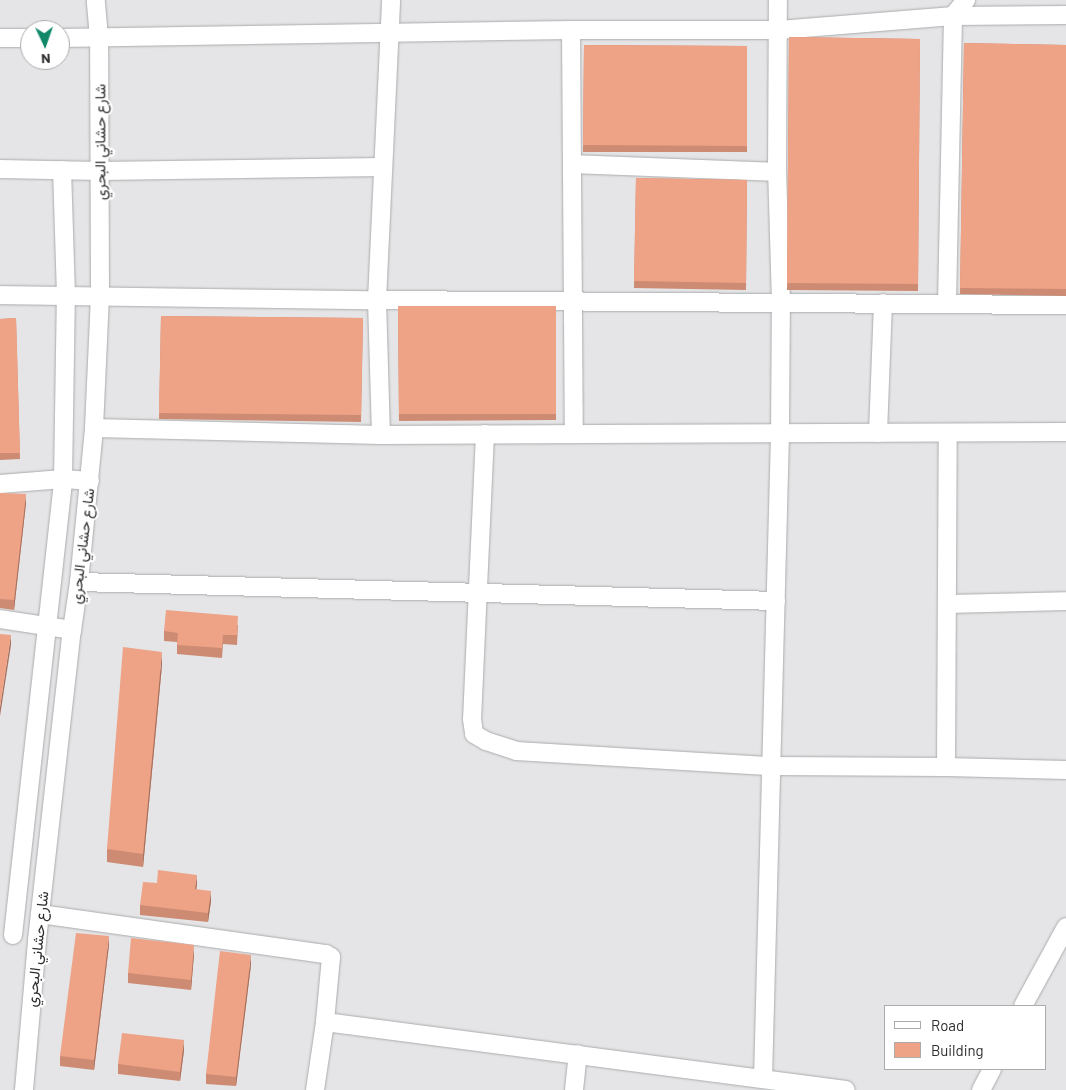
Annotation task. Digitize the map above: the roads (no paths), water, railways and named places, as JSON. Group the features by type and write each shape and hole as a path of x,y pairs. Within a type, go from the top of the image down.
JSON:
{"street":[{"name":"شارع حشاني البحري","path":"24,1090 37,940 79,582 94,428 100,295 99,38 96,0"},
{"path":"381,435 377,300 391,0"},
{"path":"763,1079 782,303 777,172 778,0"},
{"path":"948,303 953,16 966,0"},
{"path":"70,38 389,32 779,30 953,16 1066,15"},
{"path":"571,30 574,164 574,434"},
{"path":"0,38 20,38"},
{"path":"574,164 777,172"},
{"path":"0,169 100,171 383,167"},
{"path":"37,940 7,934 63,479 66,296 62,170"},
{"path":"0,295 1066,305"},
{"path":"878,433 883,303"},
{"path":"94,428 381,435 1066,432"},
{"path":"946,767 948,433"},
{"path":"485,434 472,719 474,734 486,741 516,751 772,766 1066,770"},
{"path":"0,484 63,479 90,480"},
{"path":"79,582 776,601"},
{"path":"947,604 1066,601"},
{"path":"0,619 72,630"},
{"path":"40,914 326,954 331,957 325,1022 315,1090"},
{"path":"1024,1005 1066,927"},
{"path":"325,1022 846,1090"},
{"path":"574,1090 578,1054"},
{"path":"981,1090 991,1070"}]}
